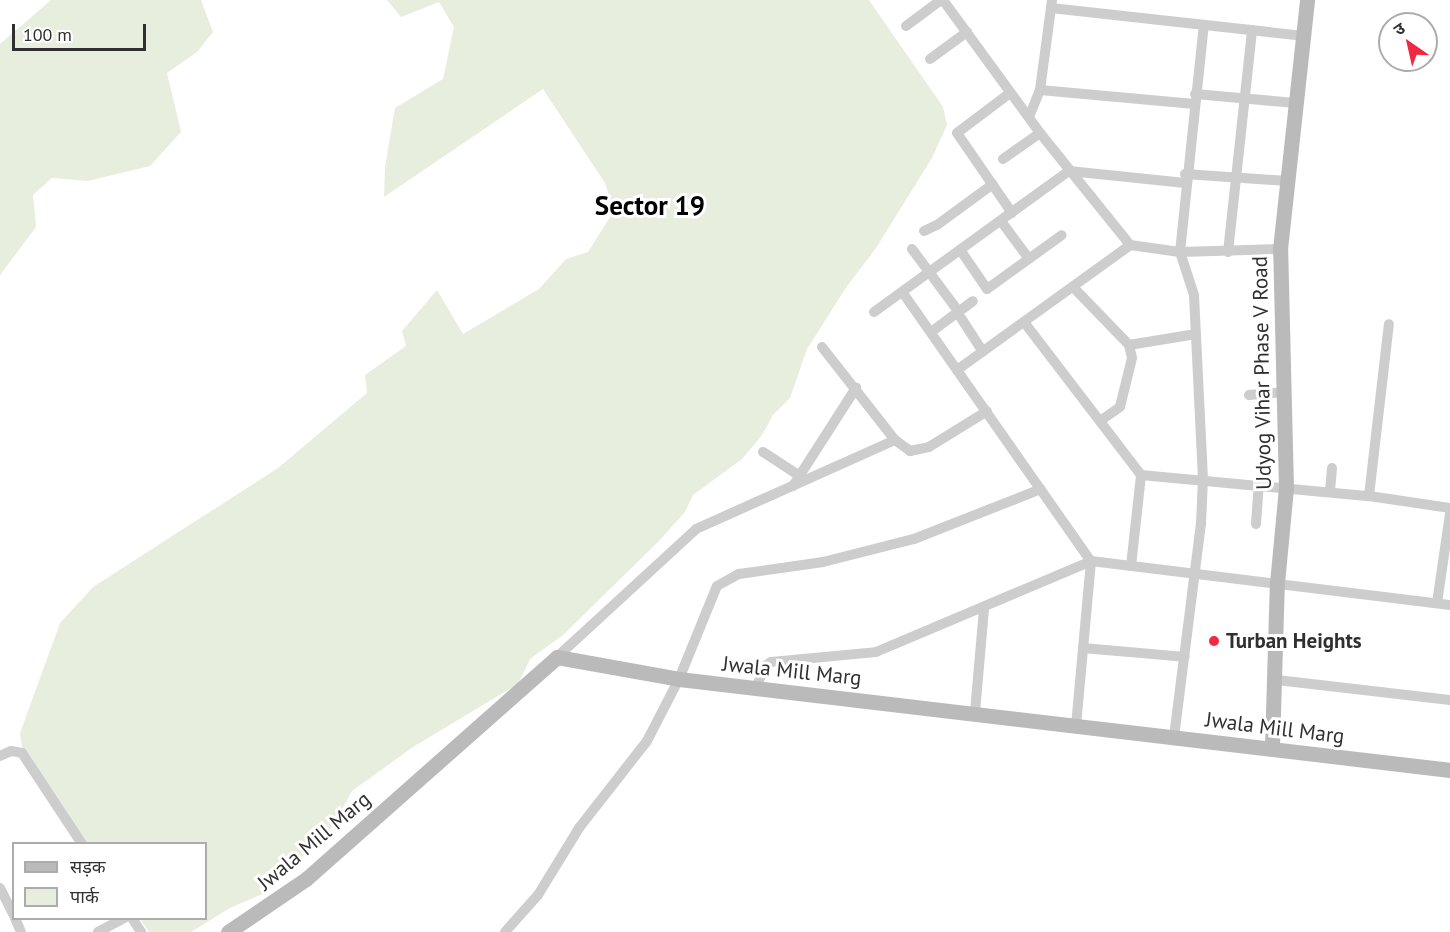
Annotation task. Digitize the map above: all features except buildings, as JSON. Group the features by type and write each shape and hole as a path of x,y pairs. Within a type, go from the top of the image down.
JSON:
{"street":[{"path":"906,26 942,0 1069,171 1130,245 1180,252 1280,249"},
{"path":"952,12 953,0"},
{"name":"Udyog Vihar Phase V Road","path":"1272,747 1277,680 1277,583 1286,488 1280,249 1307,0"},
{"path":"1029,117 1040,90 1051,4 1303,36"},
{"path":"1174,737 1197,573 1203,479 1194,295 1180,252 1185,178 1204,25"},
{"path":"1228,252 1252,30"},
{"path":"930,59 967,32"},
{"path":"1040,90 1194,99 1246,98 1296,103"},
{"path":"1010,93 957,133 1012,213"},
{"path":"1003,159 1040,133"},
{"path":"874,312 930,274 1069,171 1288,181"},
{"path":"924,231 993,184"},
{"path":"1001,220 1029,259"},
{"path":"961,250 987,289 1062,235"},
{"path":"957,370 1130,245"},
{"path":"912,249 960,315 983,352"},
{"path":"1073,287 1129,345 1131,369 1120,407 1100,421"},
{"path":"903,293 1091,561 1076,725"},
{"path":"931,332 960,315 973,301"},
{"path":"1024,322 1141,475 1131,566"},
{"path":"1369,496 1389,324"},
{"path":"1129,345 1196,334"},
{"path":"822,347 895,440 910,451 920,451 987,411"},
{"path":"793,486 856,388"},
{"path":"1250,395 1284,392"},
{"path":"557,657 696,529 895,440"},
{"path":"763,452 800,476"},
{"path":"1330,492 1332,468"},
{"path":"1141,475 1369,496 1450,508"},
{"path":"1256,524 1259,485"},
{"path":"506,932 538,895 579,828 647,741 679,680 710,596 727,578 823,562 904,542 1041,489"},
{"path":"1437,603 1450,514"},
{"path":"756,688 771,662 876,652 984,609 1091,561 1450,605"},
{"path":"975,712 984,609"},
{"path":"1083,648 1185,657"},
{"name":"Jwala Mill Marg","path":"228,932 306,879 557,657 679,680 975,712 1450,770"},
{"path":"1277,680 1450,700"},
{"path":"0,756 11,751 22,753 81,842"},
{"path":"1,891 12,913"},
{"path":"98,932 120,920"}],"green space":[{"path":"51,0 201,0 213,32 197,52 167,73 181,132 150,166 88,181 52,178 33,195 36,227 0,275 0,44"},
{"path":"387,0 869,0 943,107 947,125 932,158 876,248 845,289 807,349 790,398 773,415 762,435 742,459 693,495 685,512 658,542 563,635 530,659 518,684 413,747 352,791 333,826 265,893 230,908 191,932 149,932 141,920 207,920 207,842 85,842 22,748 20,733 60,623 93,587 278,468 367,393 365,375 406,346 402,331 437,290 463,334 539,289 566,259 588,252 614,211 605,183 543,89 384,197 385,167 395,108 443,79 454,27 439,2 401,17"}],"place":[{"name":"Turban Heights","path":"1214,641"}],"district":[{"name":"Sector 19","path":"650,206"}]}
